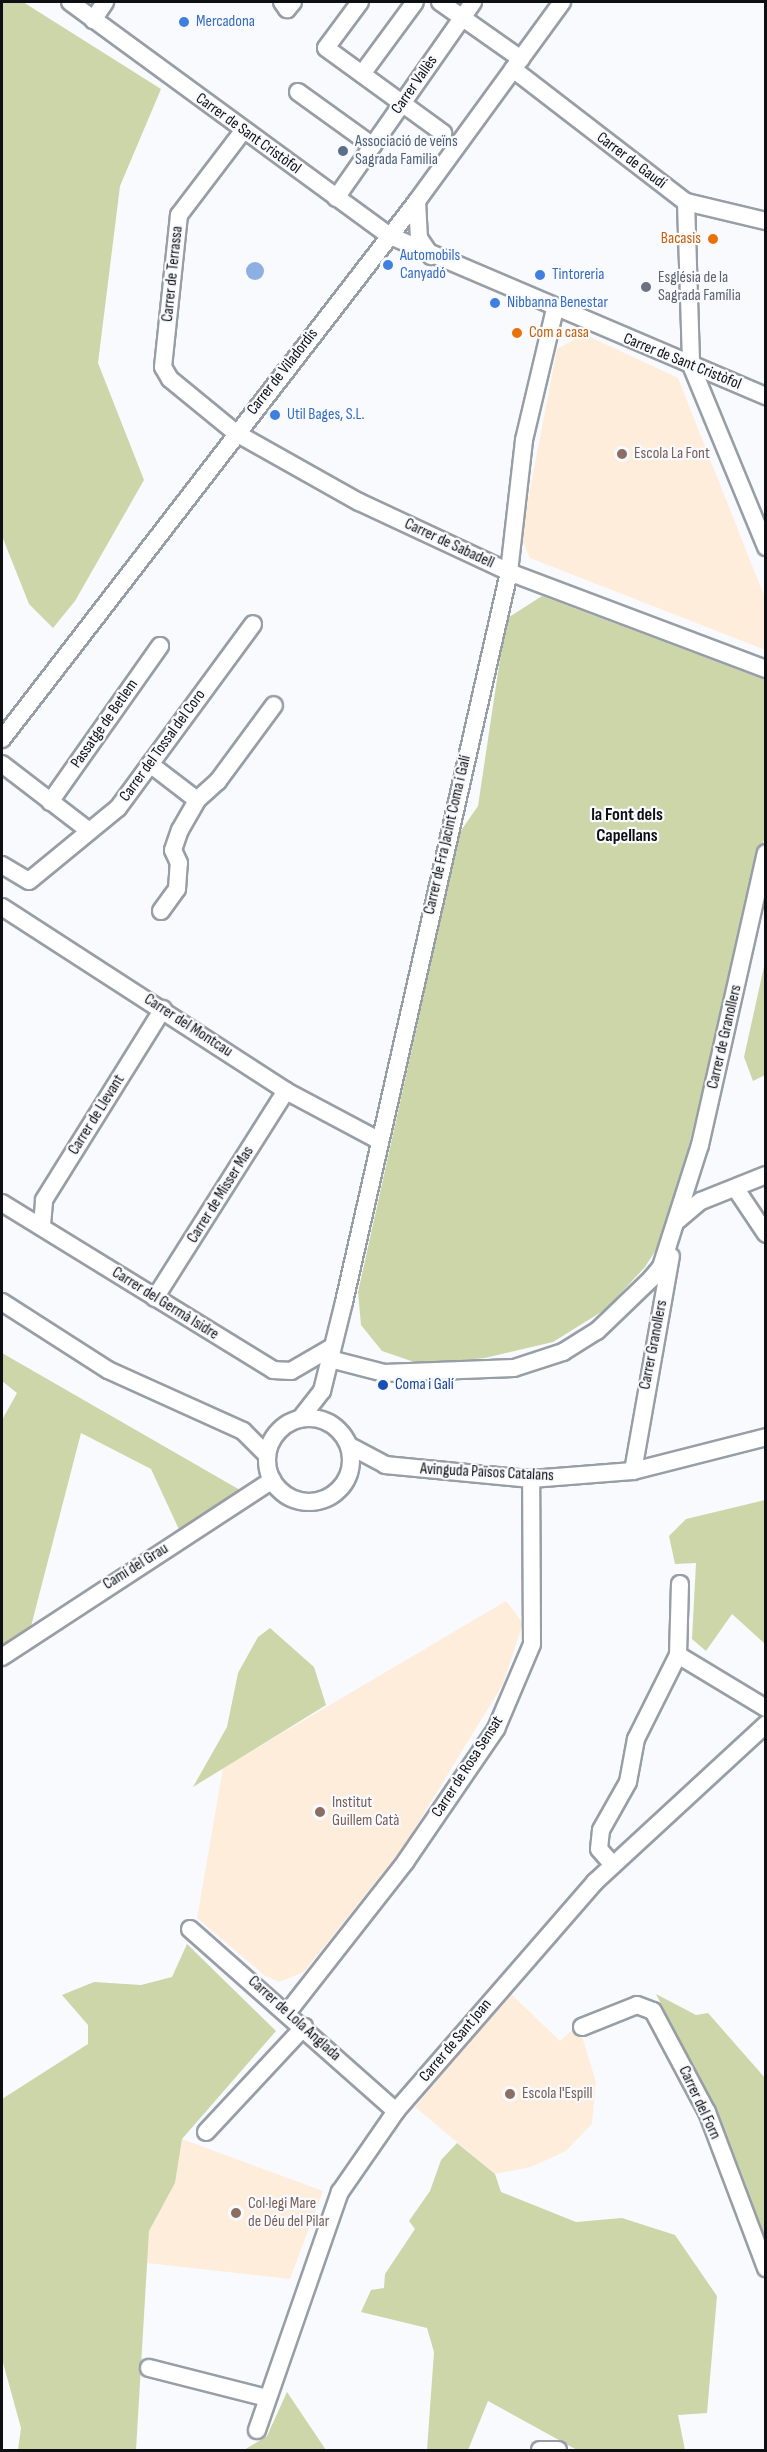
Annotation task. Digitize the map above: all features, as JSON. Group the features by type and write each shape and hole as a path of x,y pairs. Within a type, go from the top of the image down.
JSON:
{"street":[{"name":"Carrer de Sant Cristòfol","path":"70,2 388,235 432,257 765,396"},
{"path":"93,20 105,2"},
{"path":"282,2 287,9 293,2"},
{"path":"360,2 326,48 443,133"},
{"path":"362,74 415,2"},
{"name":"Carrer de Gaudí","path":"440,2 462,17 686,202 765,221"},
{"name":"Carrer Vallès","path":"336,198 473,2"},
{"name":"Carrer de Viladordis","path":"2,739 388,235 417,201 562,2"},
{"path":"298,92 373,146"},
{"name":"Carrer de Terrassa","path":"163,367 179,215 243,130"},
{"path":"417,201 419,238 432,257"},
{"path":"686,202 691,365 765,547"},
{"name":"Carrer de Fra Jacint Coma i Galí","path":"331,1353 509,572 524,440 555,309"},
{"name":"Carrer de Sabadell","path":"163,367 236,433 359,502 509,572 765,669"},
{"name":"Carrer del Tossal del Coro","path":"2,866 29,881 88,830 118,808 253,624"},
{"name":"Passatge de Betlem","path":"50,802 160,646"},
{"path":"161,911 177,890 173,850 197,800 218,781 273,705"},
{"path":"2,764 88,830"},
{"path":"150,764 197,800"},
{"name":"Carrer de Granollers","path":"678,1220 726,1038 765,853"},
{"name":"Carrer del Montcau","path":"2,907 163,1009 286,1091 378,1140"},
{"name":"Carrer de Llevant","path":"42,1225 44,1200 163,1009"},
{"name":"Carrer de Misser Mas","path":"155,1298 286,1091"},
{"path":"243,1431 278,1431 300,1419 322,1391 331,1353 384,1373 452,1374 514,1368 563,1352 612,1321 651,1279 678,1220 701,1201 736,1189 765,1175"},
{"path":"736,1189 765,1234"},
{"name":"Carrer del Germà Isidre","path":"2,1203 42,1225 273,1370 291,1371 331,1353"},
{"name":"Carrer Granollers","path":"633,1471 678,1220"},
{"path":"2,1302 108,1370 243,1431 267,1455 272,1480"},
{"path":"300,1419 330,1423 322,1391"},
{"name":"Avinguda Països Catalans","path":"330,1423 350,1446 385,1465 531,1479 633,1471 765,1437"},
{"path":"267,1455 278,1431"},
{"path":"348,1478 350,1446"},
{"name":"Avinguda Països Catalans","path":"272,1480 287,1496 307,1502 334,1494 348,1478 385,1465"},
{"name":"Carrer de Rosa Sensat","path":"287,2013 406,1862 496,1729 532,1644 531,1479"},
{"name":"Camí del Grau","path":"2,1658 272,1480"},
{"path":"613,1865 599,1850 601,1830 628,1782 636,1739 678,1655 680,1584"},
{"path":"678,1655 765,1708"},
{"name":"Carrer de Sant Joan","path":"256,2430 340,2192 396,2111 613,1865 765,1724"},
{"name":"Carrer de Lola Anglada","path":"190,1929 304,2027 396,2111"},
{"name":"Carrer del Forn","path":"582,2026 638,2005 653,2011 707,2112 765,2268"},
{"path":"206,2132 304,2027"},
{"path":"149,2368 267,2398"},
{"path":"540,2451 558,2451"}],"shaded area":[{"name":"Escola La Font","path":"584,334 678,378 765,598 765,650 530,558 521,537 557,349"},
{"name":"Institut Guillem Catà","path":"506,1601 523,1623 503,1684 404,1846 304,1972 279,1982 264,1975 197,1918 223,1768"},
{"name":"Escola l'Espill","path":"509,1992 560,2041 572,2030 582,2036 596,2082 592,2124 566,2151 531,2167 495,2174 415,2107"},
{"name":"Col·legi Mare de Déu del Pilar","path":"182,2139 323,2191 290,2279 146,2263 149,2231 175,2183"}],"green space":[{"path":"2,2 23,2 161,89 120,186 98,363 144,480 75,601 53,628 29,604 2,536"},
{"path":"542,596 765,680 765,835 668,1231 645,1267 606,1309 553,1342 485,1358 420,1364 382,1351 361,1325 358,1292 460,832 478,806 506,619"},
{"path":"765,962 765,1075 753,1081 744,1057"},
{"path":"2,1353 247,1494 183,1538 151,1469 81,1433 28,1638 2,1653 2,1420 17,1393 2,1381"},
{"path":"765,1500 765,1644 732,1614 706,1651 692,1639 696,1563 675,1564 669,1536 686,1519"},
{"path":"270,1628 314,1667 326,1705 193,1787 227,1727 238,1673 258,1637"},
{"path":"187,1944 276,2031 182,2139 175,2183 149,2231 136,2450 18,2450 21,2428 2,2359 2,2099 88,2044 88,2025 62,1995 94,1982 141,1985 172,1977"},
{"path":"656,1994 696,2015 708,2013 765,2078 765,2247 710,2100"},
{"path":"457,2143 495,2174 501,2192 576,2222 622,2218 675,2235 717,2296 707,2413 678,2415 685,2450 577,2450 488,2401 468,2450 427,2450 434,2352 427,2328 361,2312 371,2290 384,2288 385,2274 415,2229 409,2221 430,2191 441,2160"},
{"path":"287,2392 326,2450 244,2450 267,2436"}],"water":[{"path":"255,262 261,265 264,271 261,277 255,280 249,277 246,271 249,265"}],"place":[{"name":"Mercadona","path":"184,22"},
{"name":"Associació de veïns Sagrada Familia","path":"343,151"},
{"name":"Bacasis","path":"713,239"},
{"name":"Automobils Canyadó","path":"388,265"},
{"name":"Tintoreria","path":"540,275"},
{"name":"Església de la Sagrada Família","path":"646,287"},
{"name":"Nibbanna Benestar","path":"495,303"},
{"name":"Com a casa","path":"517,333"},
{"name":"Util Bages, S.L.","path":"275,415"},
{"name":"Escola La Font","path":"622,454"},
{"name":"Coma i Galí","path":"383,1385"},
{"name":"Institut Guillem Catà","path":"320,1812"},
{"name":"Escola l'Espill","path":"510,2094"},
{"name":"Col·legi Mare de Déu del Pilar","path":"236,2213"}],"district":[{"name":"la Font dels Capellans","path":"627,826"}]}
